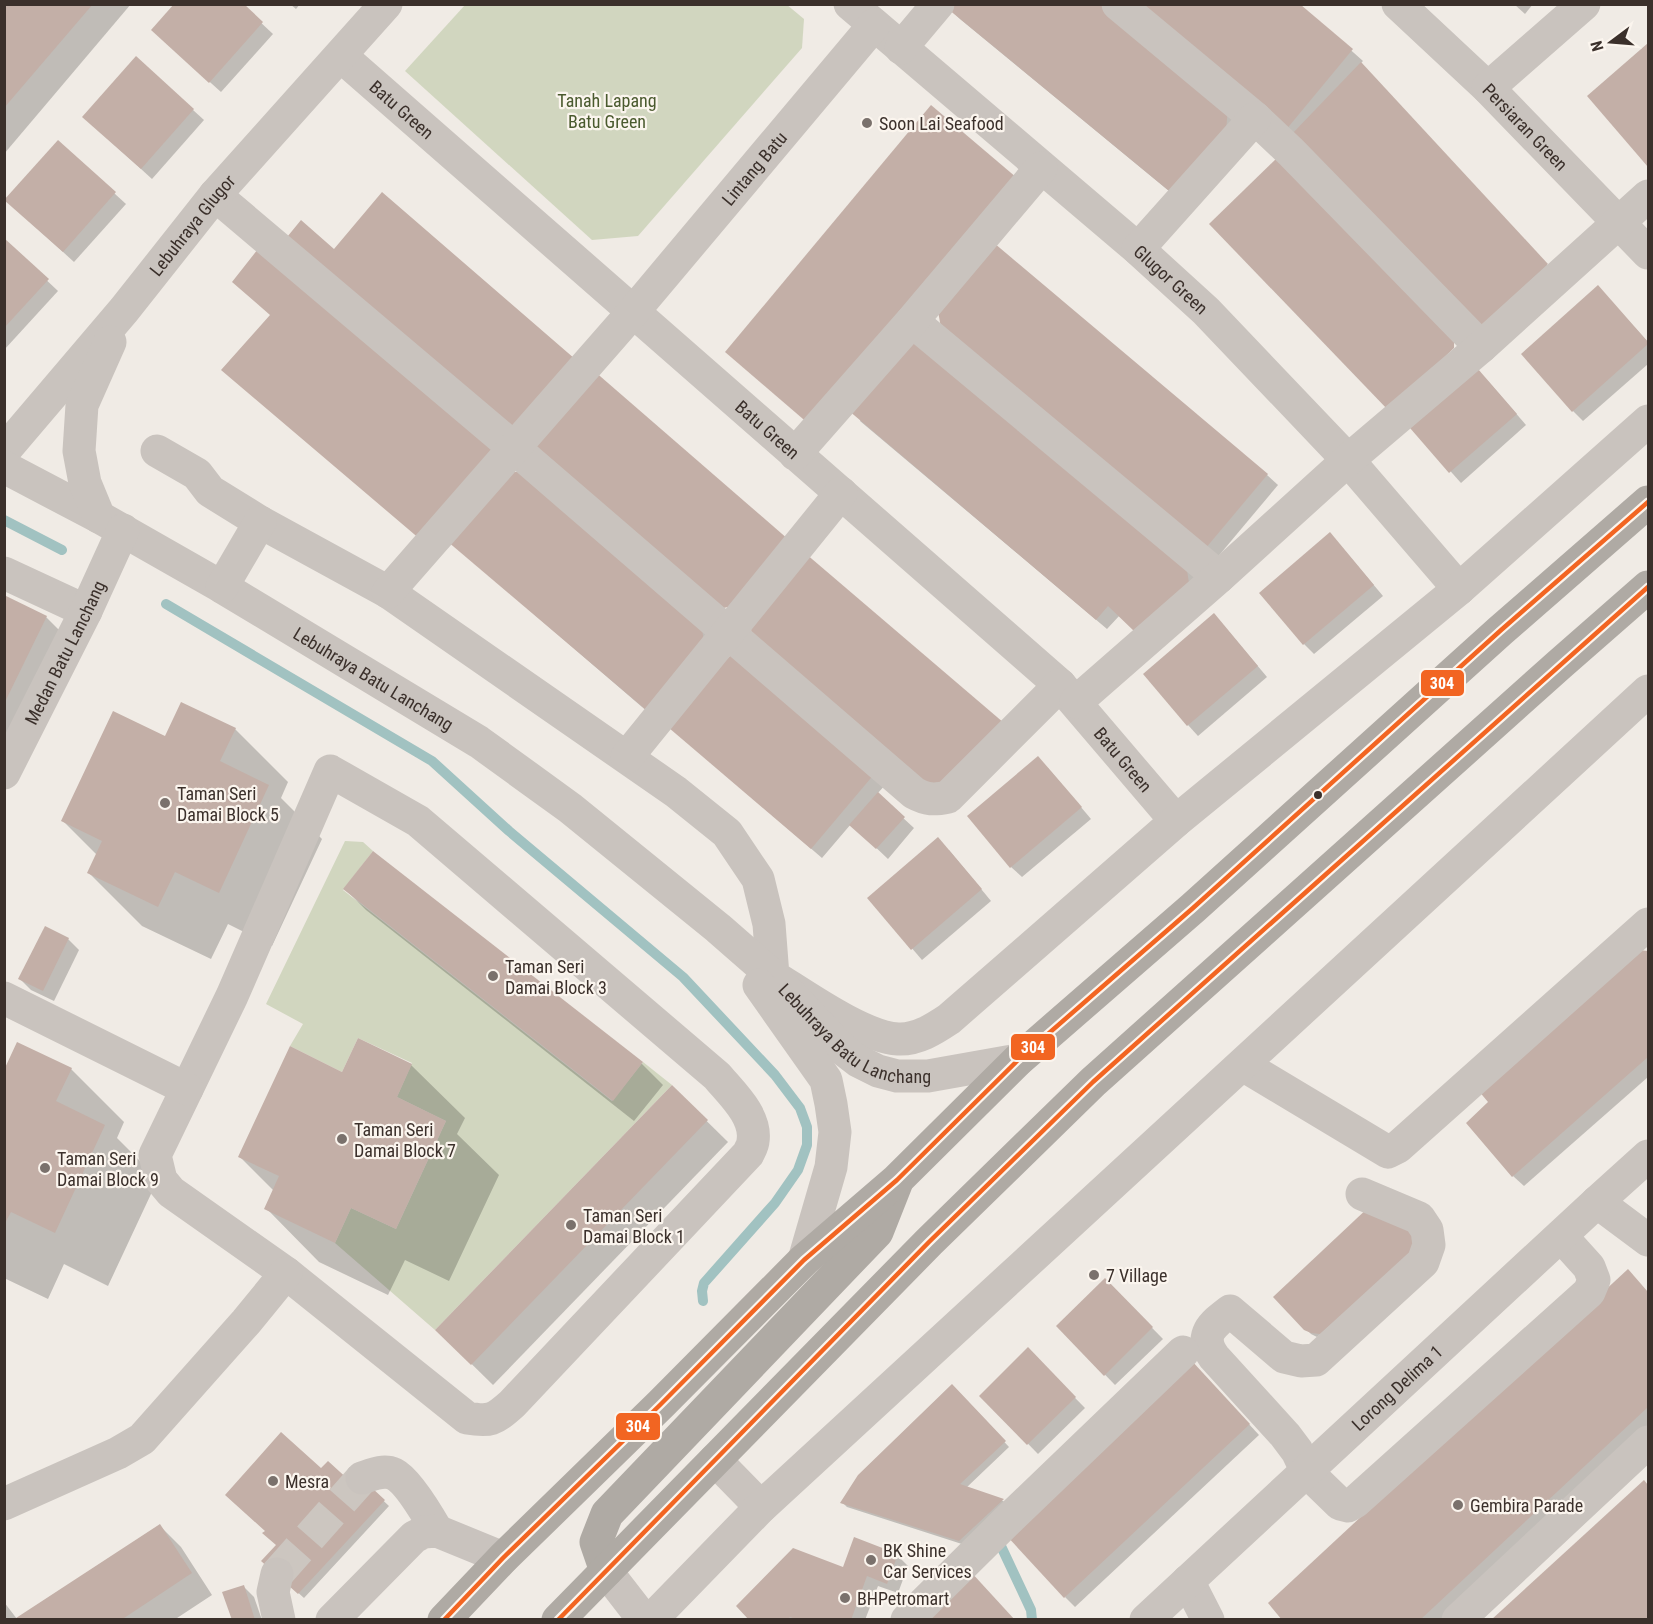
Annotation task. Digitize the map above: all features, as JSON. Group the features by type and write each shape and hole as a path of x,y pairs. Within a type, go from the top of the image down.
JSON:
{"highway":[{"path":"444,1620 503,1558 804,1260 897,1180 1018,1060 1202,900 1500,631 1648,502"},
{"path":"558,1620 929,1242 1093,1082 1560,663 1648,587"},
{"path":"606,1571 596,1542 607,1514 877,1232 897,1180"}],"street":[{"name":"Lebuhraya Glugor","path":"4,451 124,310 215,195 386,4"},
{"path":"902,48 938,4"},
{"path":"1118,4 1255,118 1299,160 1481,347"},
{"name":"Persiaran Green","path":"1398,4 1488,88 1648,253"},
{"path":"1488,88 1584,4"},
{"name":"Glugor Green","path":"862,15 1138,249 1206,311 1348,460 1459,589"},
{"name":"Lintang Batu","path":"388,592 633,312 862,15"},
{"name":"Batu Green","path":"341,56 1068,693 1176,821"},
{"path":"1138,249 1255,118"},
{"path":"795,454 912,321 1041,168"},
{"path":"215,195 514,448 914,794 936,800 948,796 1068,693 1219,577 1348,460 1481,347 1648,196"},
{"path":"111,524 85,483 79,451 82,405 124,310"},
{"path":"912,321 1219,577"},
{"path":"157,451 197,474 210,491 260,522 388,592 676,792 726,833 759,879 769,924 773,976 842,1019 870,1032 898,1039 927,1034 949,1019 1176,821 1459,589 1648,422"},
{"name":"Lebuhraya Batu Lanchang","path":"4,467 222,587 479,742 570,808 718,928 773,976 841,1048 858,1061 878,1071 897,1076 928,1076 1018,1060"},
{"path":"627,757 841,494"},
{"path":"222,587 260,522"},
{"name":"Medan Batu Lanchang","path":"8,759 86,611 111,524"},
{"path":"4,573 86,611"},
{"path":"651,1620 761,1507 1648,691"},
{"path":"330,771 418,820 717,1076 744,1109 753,1127 753,1142 748,1154 513,1404 499,1415 485,1421 467,1418 286,1273 171,1192 161,1180 155,1155 187,1089 232,996 330,771"},
{"path":"1243,1065 1388,1152 1398,1147 1648,925"},
{"name":"Lebuhraya Batu Lanchang","path":"718,928 826,1080 835,1132 831,1167 804,1260"},
{"path":"4,998 187,1089"},
{"name":"Lorong Delima 1","path":"1146,1620 1648,1156"},
{"path":"1362,1194 1419,1218 1427,1230 1429,1245 1423,1262 1316,1360 1301,1361 1284,1357 1230,1311 1210,1329 1206,1340 1209,1350 1285,1435 1297,1451 1307,1472 1340,1504 1348,1506 1356,1502 1589,1292 1594,1280 1589,1267 1561,1236"},
{"path":"1598,1202 1648,1240"},
{"path":"4,1504 118,1453 141,1438 246,1322 286,1273"},
{"path":"907,1620 1183,1352"},
{"path":"1458,1620 1643,1458"},
{"path":"715,1460 761,1507"},
{"path":"362,1479 376,1473 394,1474 422,1505 437,1531"},
{"path":"332,1620 414,1537 424,1532 437,1531 503,1558"},
{"path":"606,1571 644,1620"},
{"path":"277,1574 273,1592 279,1620"},
{"path":"1188,1581 1208,1620"}],"green space":[{"name":"Tanah Lapang Batu Green","path":"786,4 804,19 802,48 638,236 592,240 405,71 465,5"},
{"path":"345,841 363,842 373,851 343,890 612,1101 643,1062 672,1085 435,1330 335,1243 351,1208 396,1229 446,1121 397,1097 412,1063 358,1038 342,1072 290,1046 303,1024 266,1004"}],"building":[{"path":"4,4 93,4 4,108"},
{"path":"174,4 244,4 263,22 209,83 151,30"},
{"path":"951,4 1105,4 1228,108 1226,131 1174,195 948,9"},
{"path":"1137,5 1301,5 1353,49 1285,131"},
{"path":"1648,43 1648,167 1587,96"},
{"path":"136,56 194,109 141,169 82,117"},
{"path":"1361,62 1548,264 1475,332 1291,135"},
{"path":"931,105 1017,178 810,425 725,352"},
{"path":"58,140 116,192 63,252 4,200"},
{"path":"1280,155 1454,336 1454,348 1389,411 1209,224"},
{"path":"382,192 575,359 518,427 499,428 283,242 301,220 334,249"},
{"path":"4,238 49,279 4,328"},
{"path":"994,243 1268,474 1205,549 941,328 938,311"},
{"path":"258,249 496,442 496,456 421,540 221,370 270,315 232,282"},
{"path":"1598,285 1648,344 1572,412 1521,354"},
{"path":"926,341 1186,564 1189,583 1135,632 1108,606 1096,620 848,410 904,343"},
{"path":"1478,369 1517,414 1449,473 1410,428"},
{"path":"593,370 789,540 732,606 711,611 537,459 537,437"},
{"path":"504,472 532,472 701,621 704,643 645,709 447,541"},
{"path":"1330,532 1374,585 1303,645 1259,593"},
{"path":"805,553 1004,723 943,784 920,784 752,639 750,619"},
{"path":"4,595 47,616 4,704"},
{"path":"1214,613 1258,666 1187,726 1143,674"},
{"path":"735,651 876,772 811,849 662,722"},
{"name":"Taman Seri Damai Block 5","path":"181,702 236,728 220,761 269,785 219,893 175,872 158,907 87,873 102,841 61,821 113,711 165,736"},
{"path":"1038,756 1082,807 1010,868 967,816"},
{"path":"878,792 905,817 876,849 849,825"},
{"path":"938,837 982,889 911,950 867,898"},
{"name":"Taman Seri Damai Block 3","path":"373,851 643,1062 613,1101 343,889"},
{"path":"45,926 69,938 43,991 18,979"},
{"path":"1639,950 1648,951 1648,1057 1512,1177 1466,1123 1488,1102 1478,1090"},
{"name":"Taman Seri Damai Block 7","path":"358,1038 412,1064 397,1097 446,1121 396,1229 351,1208 335,1243 264,1209 279,1176 238,1157 290,1046 342,1072"},
{"name":"Taman Seri Damai Block 9","path":"17,1042 72,1068 56,1101 105,1125 55,1233 11,1212 4,1225 4,1070"},
{"name":"Taman Seri Damai Block 1","path":"672,1085 708,1120 471,1365 435,1330"},
{"path":"1371,1205 1421,1237 1420,1245 1320,1334 1304,1330 1273,1297"},
{"name":"Gembira Parade","path":"1628,1269 1648,1292 1648,1407 1420,1620 1282,1620 1268,1603"},
{"path":"1105,1278 1153,1327 1104,1376 1056,1326"},
{"path":"1028,1347 1076,1397 1027,1445 979,1396"},
{"path":"1191,1360 1250,1424 1064,1598 1005,1534"},
{"path":"952,1384 1006,1441 960,1484 1004,1499 959,1541 840,1503 858,1475"},
{"path":"281,1432 321,1468 328,1461 351,1482 358,1475 385,1500 298,1594 261,1561 276,1545 262,1533 265,1531 225,1495"},
{"path":"1644,1480 1648,1485 1648,1620 1491,1620"},
{"path":"160,1524 192,1573 121,1620 13,1620"},
{"path":"854,1537 898,1554 887,1584 867,1576 851,1620 798,1620 790,1617 787,1620 749,1620 736,1606 793,1548 843,1567"},
{"path":"970,1571 1015,1620 918,1620"},
{"path":"244,1585 255,1620 232,1620 222,1592"}],"waterway":[{"path":"4,520 62,550"},
{"path":"166,604 432,761 509,831 683,977 775,1075 800,1108 807,1127 807,1145 798,1170 775,1203 704,1283 703,1301"},
{"path":"1000,1544 1031,1610 1032,1620"}],"tunnel":[{"path":"277,1574 362,1478"}],"transit line":[{"name":"304","path":"444,1620 503,1558 804,1260 897,1180 1018,1060 1193,908 1500,631 1648,502"},
{"name":"304","path":"558,1620 929,1242 1093,1082 1648,587"}],"place":[{"name":"Soon Lai Seafood","path":"867,123"},
{"name":"Taman Seri Damai Block 5","path":"165,803"},
{"name":"Taman Seri Damai Block 3","path":"493,976"},
{"name":"Taman Seri Damai Block 7","path":"342,1139"},
{"name":"Taman Seri Damai Block 9","path":"45,1168"},
{"name":"Taman Seri Damai Block 1","path":"571,1225"},
{"name":"7 Village","path":"1094,1275"},
{"name":"Mesra","path":"273,1481"},
{"name":"Gembira Parade","path":"1458,1505"},
{"name":"BK Shine Car Services","path":"871,1560"},
{"name":"BHPetromart","path":"845,1598"}]}
